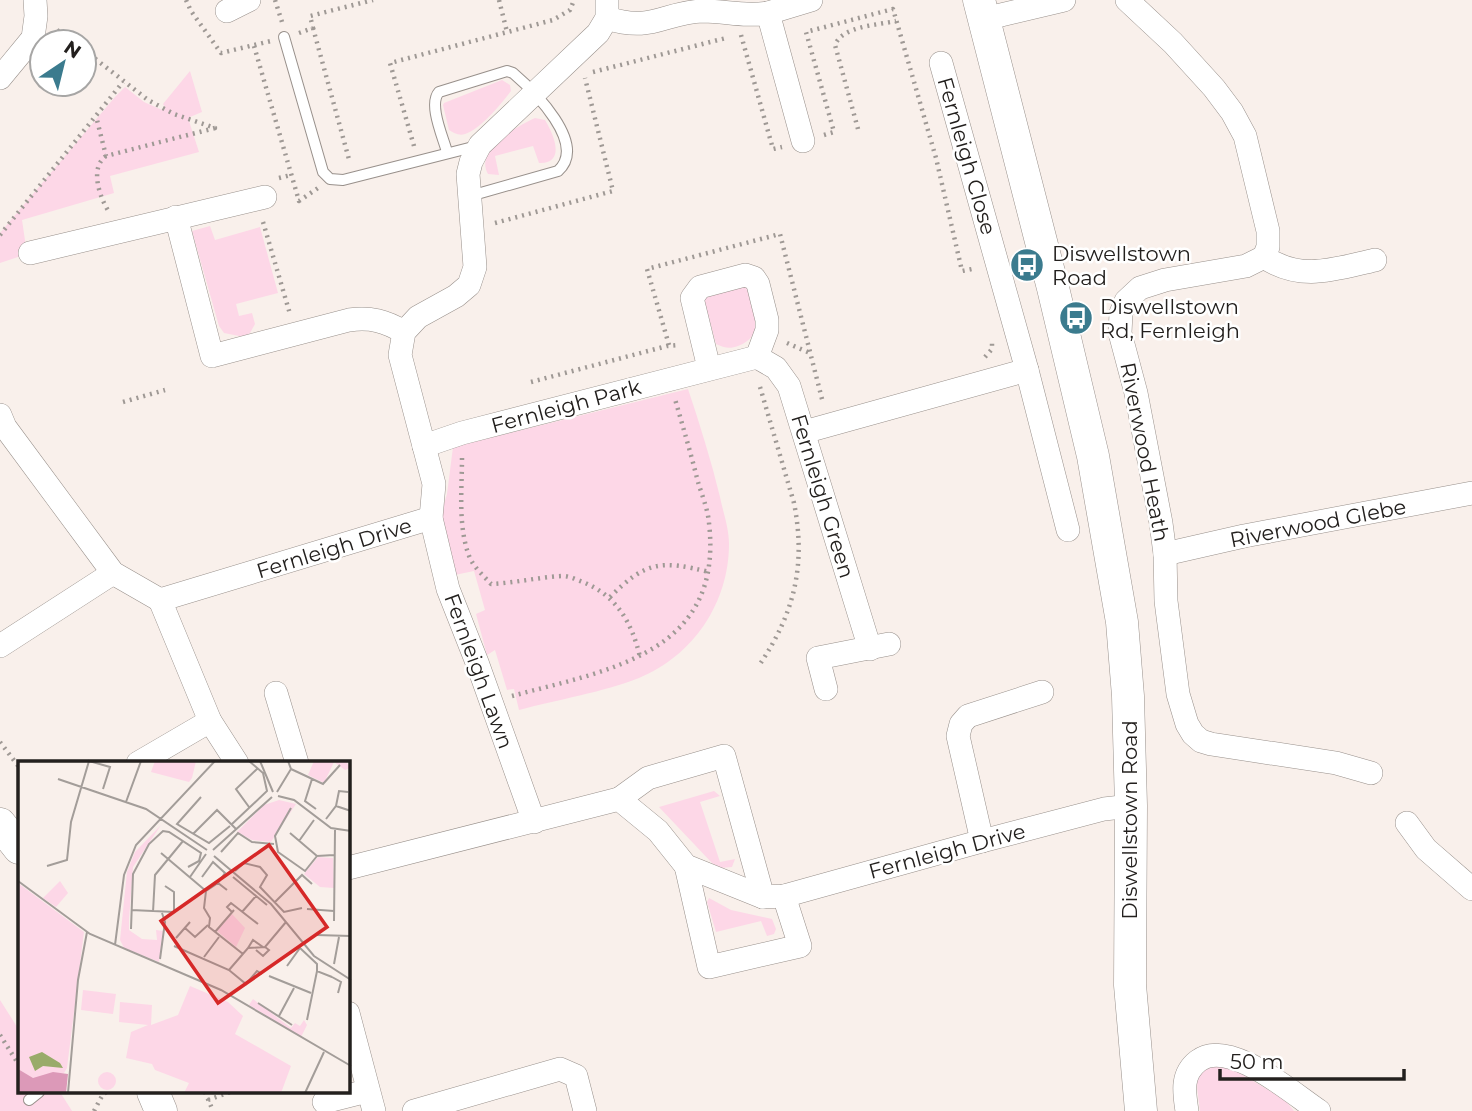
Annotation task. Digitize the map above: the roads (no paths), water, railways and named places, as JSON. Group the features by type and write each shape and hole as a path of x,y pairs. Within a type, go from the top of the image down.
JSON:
{"street":[{"path":"0,78 33,38 35,0"},
{"path":"227,11 249,0"},
{"path":"176,217 212,356 361,318 387,322 404,332 418,317 456,296 469,285 475,267 468,174 480,145 598,33 607,9 623,23 643,25 704,11 751,16 811,0"},
{"path":"982,10 1064,0"},
{"path":"1127,0 1173,43 1214,88 1237,120 1245,136 1262,200 1268,247 1264,257 1284,268 1308,273 1375,260"},
{"name":"Diswellstown Road","path":"982,10 1093,456 1122,622 1128,696 1131,806 1130,985 1141,1111"},
{"path":"768,13 803,141"},
{"name":"Fernleigh Close","path":"941,63 1027,370 1068,530"},
{"path":"30,253 265,197"},
{"name":"Riverwood Heath","path":"1264,257 1246,266 1166,280 1140,288 1126,300 1121,313 1120,333 1136,393 1165,555 1166,601 1178,694 1187,724 1201,741 1336,762 1371,773"},
{"path":"709,368 692,298 694,292 700,287 745,275 754,278 758,284 767,320 760,357"},
{"name":"Fernleigh Drive","path":"160,600 431,518 434,484 400,355 404,332"},
{"name":"Fernleigh Park","path":"424,446 462,433 672,389 709,368 760,357"},
{"name":"Fernleigh Green","path":"760,357 784,376 879,647 818,658 826,689"},
{"path":"804,432 1027,370"},
{"path":"2,424 113,573 160,600 210,721 236,761"},
{"name":"Riverwood Glebe","path":"1165,555 1244,536 1472,493"},
{"name":"Fernleigh Lawn","path":"431,518 448,589 534,822"},
{"path":"0,646 113,573"},
{"path":"276,692 296,761"},
{"path":"982,841 958,736 961,724 968,716 1042,692"},
{"path":"141,761 210,721"},
{"path":"350,868 620,799 648,778 724,756 773,897 800,946 709,967 687,866 657,831 620,799"},
{"name":"Fernleigh Drive","path":"773,897 1114,807 1131,806"},
{"path":"1407,823 1426,849 1472,889"},
{"path":"0,824 18,847"},
{"path":"687,866 773,897"},
{"path":"324,1102 371,1101 350,1021"},
{"path":"1186,1111 1183,1090 1191,1068 1203,1058 1217,1055 1231,1056 1247,1063 1319,1111"},
{"path":"414,1111 561,1069 576,1076 585,1111"},
{"path":"154,1094 161,1111"}],"lane":[{"path":"284,37 323,172 330,179 343,180 480,145"},
{"path":"447,152 434,105 435,95 507,71 513,73 546,104 568,146 565,165 558,171 470,196"},
{"path":"29,1100 36,1094"}],"place":[{"name":"Diswellstown Road","path":"1027,265"},
{"name":"Diswellstown Rd, Fernleigh","path":"1076,318"}]}
